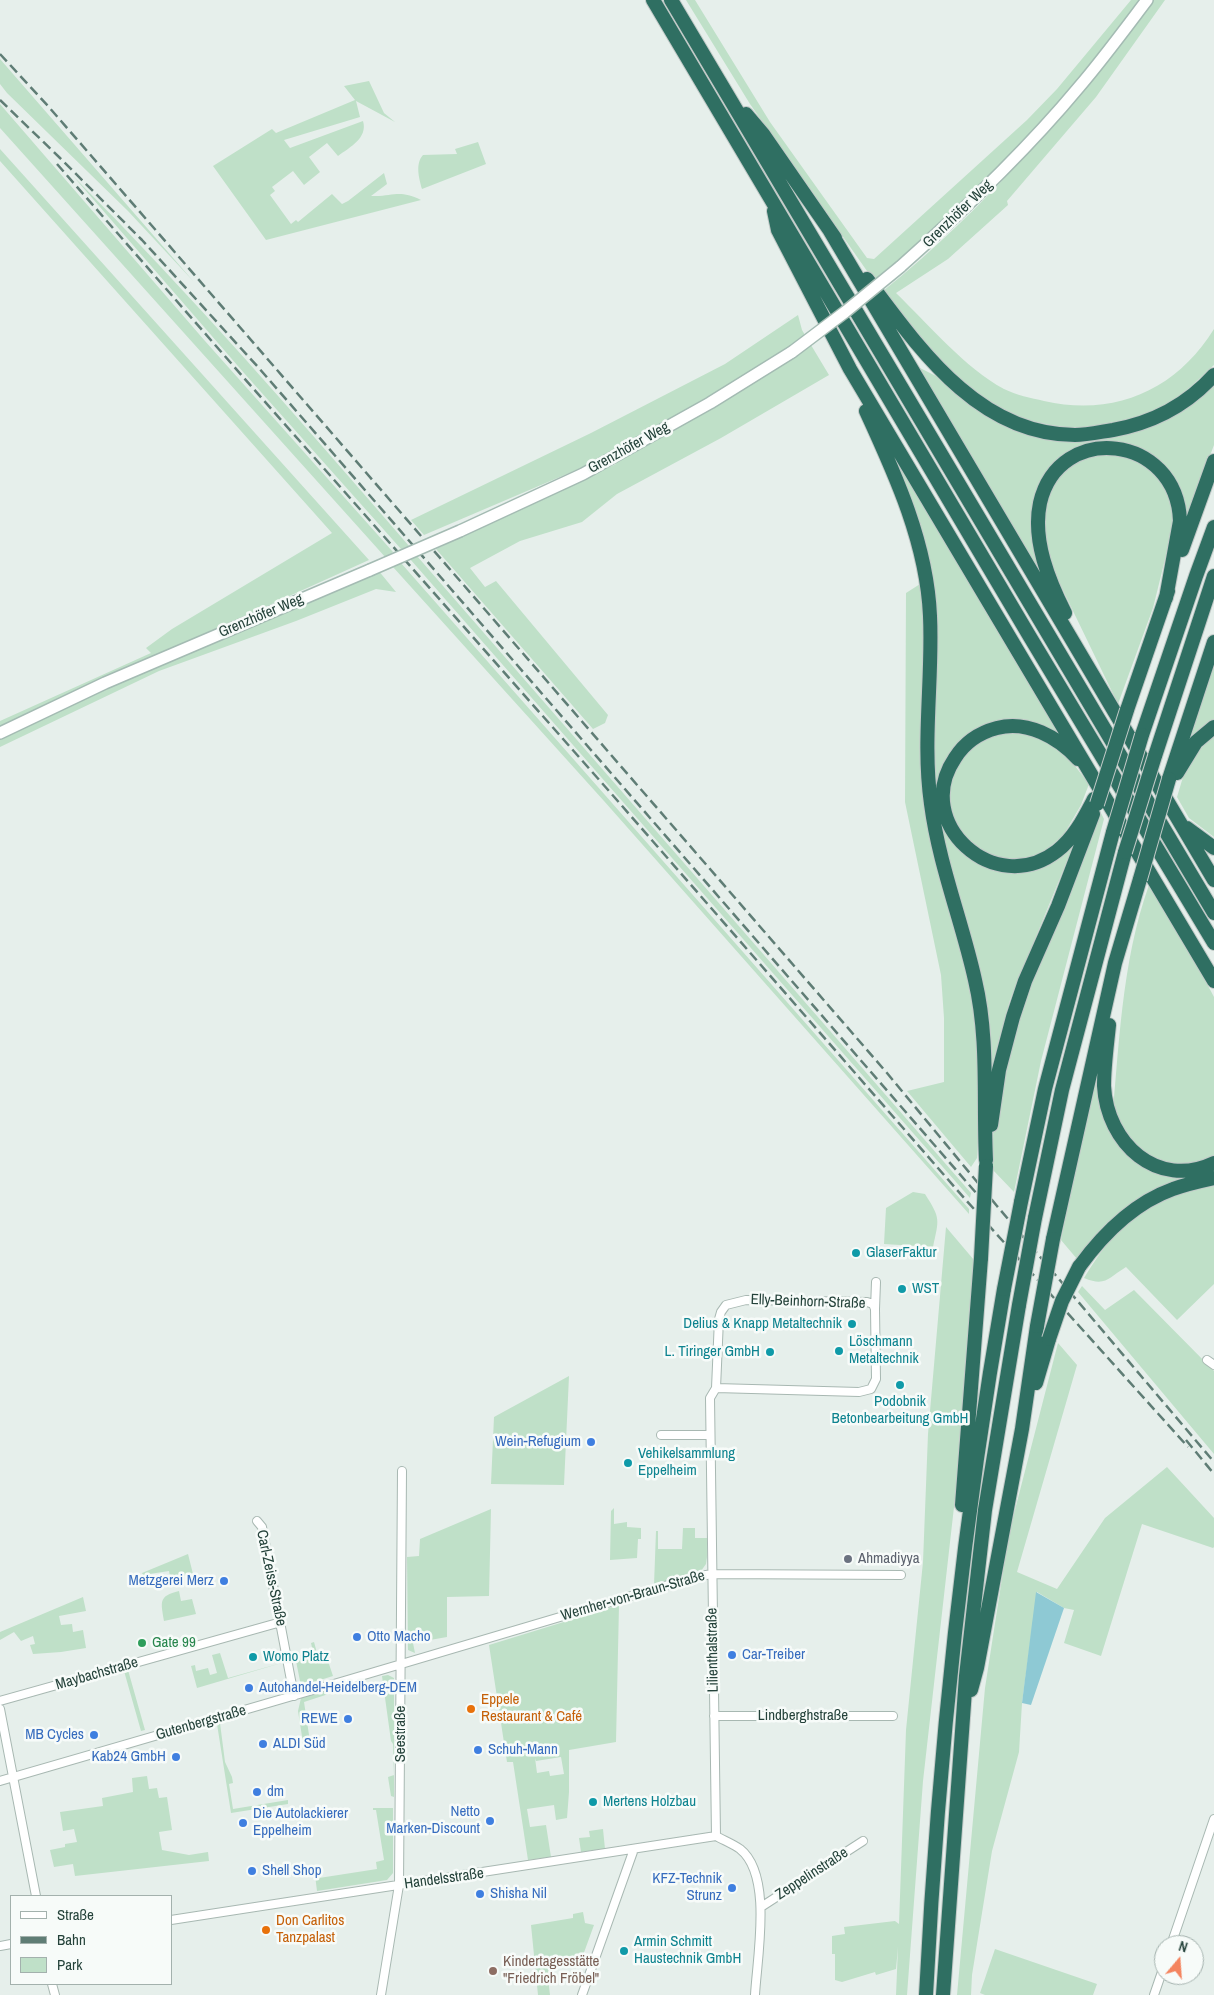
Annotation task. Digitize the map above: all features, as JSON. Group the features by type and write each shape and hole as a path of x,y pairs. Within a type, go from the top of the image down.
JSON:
{"highway":[{"path":"653,0 1020,620 1214,943"},
{"path":"671,0 1214,913"},
{"path":"722,87 763,134 830,231 898,320 950,380 972,400 1000,416 1027,427 1053,433 1075,435 1113,430 1143,423 1166,413 1187,400 1214,375"},
{"path":"772,201 778,230 850,369 1100,780 1214,981"},
{"path":"830,231 1214,880"},
{"path":"850,369 854,384 884,449 908,511 919,545 927,584 930,615 928,744 930,803 940,854 975,979 984,1028 986,1163"},
{"path":"1085,662 1082,646 1061,605 1047,571 1040,541 1039,514 1044,493 1053,475 1068,461 1087,452 1118,448 1147,459 1170,482 1178,501 1180,522 1166,598"},
{"path":"965,1550 960,1528 981,1258 986,1163 999,1070 1013,1018 1026,981 1058,906 1095,802 1100,780 1127,710 1214,461"},
{"path":"926,1995 932,1885 965,1550 985,1396 1004,1289 1045,1089 1113,832 1142,735 1214,527"},
{"path":"943,1995 962,1726 986,1510 1019,1305 1062,1090 1125,852 1214,576"},
{"path":"962,1726 977,1668 1022,1429 1037,1326 1053,1239 1115,963 1162,804 1171,782 1214,642"},
{"path":"1095,802 1078,828 1057,851 1034,863 1007,866 984,860 963,846 946,818 943,791 945,779 952,761 967,742 988,730 1006,726 1023,727 1047,734 1061,743 1100,780"},
{"path":"1171,782 1193,746 1214,727"},
{"path":"1175,814 1196,836 1214,848"},
{"path":"1115,963 1105,1055 1104,1087 1115,1126 1135,1153 1153,1166 1174,1171 1186,1171 1196,1170 1214,1163"},
{"path":"1022,1429 1062,1301 1079,1267 1103,1237 1124,1218 1148,1201 1172,1189 1214,1178"}],"main road":[{"name":"Grenzhöfer Weg","path":"0,734 105,683 460,531 583,474 710,403 792,352 900,268 956,217 1014,158 1079,87 1147,0"}],"street":[{"name":"Elly-Beinhorn-Straße","path":"716,1388 859,1392 870,1389 876,1379 876,1282"},
{"name":"Elly-Beinhorn-Straße","path":"738,1300 867,1302 872,1304 875,1309"},
{"name":"Lilienthalstraße","path":"716,1836 710,1398 716,1388 719,1319 721,1312 726,1304 738,1300"},
{"path":"1206,1360 1214,1365"},
{"path":"661,1436 710,1435"},
{"name":"Seestraße","path":"381,1995 399,1885 402,1471"},
{"name":"Carl-Zeiss-Straße","path":"257,1521 262,1527 294,1696"},
{"name":"Wernher-von-Braun-Straße","path":"401,1664 668,1585 712,1574 901,1575"},
{"name":"Maybachstraße","path":"0,1701 281,1622"},
{"name":"Gutenbergstraße","path":"0,1780 401,1664"},
{"path":"0,1709 36,1895"},
{"name":"Lindberghstraße","path":"714,1716 893,1716"},
{"path":"1174,1935 1214,1819"},
{"path":"716,1836 740,1849 751,1863 759,1882 761,1908 755,1995"},
{"name":"Handelsstraße","path":"172,1920 449,1879 716,1836"},
{"name":"Zeppelinstraße","path":"761,1908 863,1841"},
{"path":"582,1995 634,1849"}],"green space":[{"path":"686,0 695,0 770,122 867,258 874,259 1027,120 1057,89 1131,0 1141,0 1075,83 1005,162 945,221 874,281 750,104"},
{"path":"1153,0 1165,0 1096,97 1007,201 1008,205 948,259 896,293 975,370 1004,389 1044,401 1070,405 1095,405 1119,401 1141,394 1162,383 1181,368 1199,350 1214,329 1214,365 1186,391 1168,404 1143,416 1117,424 1091,427 1064,427 1037,422 1011,414 987,401 954,375 932,352 883,291 958,225 1027,154 1092,78"},
{"path":"0,59 194,282 128,211 7,93 0,84"},
{"path":"369,81 384,113 395,122 356,101 360,117 284,140 290,148 363,121 363,132 357,142 338,156 327,143 309,157 320,172 304,185 293,171 272,187 275,191 270,195 291,224 296,220 298,222 332,194 342,204 348,201 384,173 387,184 371,196 401,194 421,200 266,240 213,166 272,129 276,133 355,100 344,86"},
{"path":"0,104 205,341 393,552 386,558 0,128"},
{"path":"478,142 486,164 422,189 418,167 423,155 457,154 455,149"},
{"path":"0,149 369,560 0,727 0,721 151,653 146,648 172,629 332,533 0,161"},
{"path":"73,176 202,312 409,546 401,549 244,373"},
{"path":"798,315 802,330 829,375 721,438 617,494 582,522 520,541 470,568 485,587 496,581 608,715 605,723 593,729 436,549 616,464 616,453 424,535 411,520 591,433 725,364"},
{"path":"916,366 938,377 984,414 1086,441 1136,432 1165,419 1214,383 1214,445 1186,519 1180,489 1173,475 1164,486 1173,508 1174,523 1153,608 1118,704 1059,582 1046,584"},
{"path":"894,453 1063,738 1032,722 1005,732 1039,737 1065,753 1089,784 1081,805 1063,836 1042,853 1074,844 1010,1000 992,1066 990,1025 986,998 977,1158 971,1167 907,1091 944,1082 944,1018 941,975 905,802 906,593 931,577 892,455"},
{"path":"417,556 971,1193 970,1198 410,559"},
{"path":"401,563 969,1209 969,1214 604,801 393,567"},
{"path":"378,570 396,592 376,589 296,621 159,671 0,747 0,738 75,700"},
{"path":"1214,666 1214,837 1189,818 1177,797 1183,777 1196,753 1195,736 1191,734"},
{"path":"1099,809 1104,819 1041,1061 1014,1192 992,1169 994,1111 1022,1000"},
{"path":"1149,885 1188,948 1214,997 1214,1173 1133,1203 1104,1226 1077,1259 1061,1240 1085,1116 1098,1067 1111,1131 1122,1006 1132,945"},
{"path":"1214,1186 1214,1284 1177,1320 1126,1267 1106,1280 1097,1282 1084,1278 1115,1234 1135,1217 1147,1209 1175,1196 1188,1191"},
{"path":"913,1192 925,1194 936,1214 937,1225 933,1247 884,1244 886,1208"},
{"path":"946,1227 974,1260 961,1445 923,1781 907,1995 896,1995 898,1947 896,1969 876,1975 875,1972 842,1982 835,1980 835,1954 832,1954 832,1936 845,1934 844,1927 895,1921 899,1924 906,1730 923,1562 928,1434"},
{"path":"1082,1286 1105,1310 1134,1290 1214,1371 1214,1454 1078,1292"},
{"path":"1058,1343 1077,1365 1017,1572 1057,1589 1105,1518 1167,1467 1214,1518 1214,1547 1142,1524 1101,1656 1064,1643 1074,1610 1064,1608 1037,1592 1022,1703 1019,1752 992,1851 972,1975 971,1995 957,1995 985,1688 1009,1533"},
{"path":"569,1376 564,1485 491,1484 494,1417"},
{"path":"614,1508 614,1524 627,1522 627,1527 641,1528 641,1539 638,1539 637,1558 610,1560 611,1511"},
{"path":"491,1509 489,1596 447,1597 447,1637 413,1643 415,1653 408,1650 407,1557 419,1556 420,1539"},
{"path":"683,1528 695,1528 695,1538 707,1538 706,1564 701,1571 654,1585 656,1531 658,1531 658,1549 682,1549"},
{"path":"188,1554 193,1574 177,1577 177,1582 171,1583 169,1571 143,1575 142,1573"},
{"path":"179,1591 181,1601 192,1599 196,1614 164,1621 162,1601 167,1595"},
{"path":"83,1597 86,1611 59,1616 61,1625 72,1624 73,1632 83,1630 86,1648 33,1654 30,1645 35,1644 33,1636 21,1641 14,1632 0,1640 0,1632"},
{"path":"619,1605 616,1742 569,1750 567,1818 556,1820 554,1805 527,1809 530,1827 546,1825 551,1857 528,1860 513,1762 507,1762 489,1645","holes":["561,1757 564,1774 550,1776 549,1771 537,1773 535,1758 536,1761"]},
{"path":"314,1642 319,1660 327,1658 333,1676 301,1686 295,1656 313,1652 311,1643"},
{"path":"220,1653 228,1678 285,1662 197,1688 191,1666 195,1665 196,1671 208,1668 210,1675 217,1673 212,1655"},
{"path":"128,1670 145,1730 141,1731 124,1671"},
{"path":"388,1675 394,1678 394,1775 393,1744 382,1676"},
{"path":"355,1683 356,1685 304,1702 311,1748 304,1749 298,1711 301,1698"},
{"path":"220,1723 225,1762 233,1783 229,1784 233,1809 288,1800 288,1804 231,1813 217,1724"},
{"path":"394,1775 394,1797 391,1796 388,1777"},
{"path":"147,1776 149,1789 157,1788 159,1798 167,1797 172,1830 159,1832 162,1850 189,1855 208,1852 209,1861 75,1876 73,1864 54,1867 50,1850 77,1842 74,1829 63,1831 60,1812 103,1806 102,1798 133,1792 132,1778"},
{"path":"373,1808 393,1808 393,1873 387,1880 317,1891 315,1875 318,1875 319,1878 377,1869 376,1862 384,1860 376,1810 373,1810"},
{"path":"603,1829 605,1849 581,1852 579,1838 590,1837 589,1831"},
{"path":"583,1912 585,1923 594,1925 582,1958 573,1963 550,1966 551,1977 548,1978 550,1995 538,1995 531,1925 573,1918 573,1914"},
{"path":"995,1949 1097,1984 1093,1995 985,1995 980,1993"}],"water":[{"path":"1036,1592 1064,1608 1031,1705 1022,1703"}],"railway":[{"path":"0,54 48,106 887,1073 1214,1462"},
{"path":"0,100 142,240 258,367 977,1194"},
{"path":"57,164 965,1199 1188,1447"},
{"path":"1186,1440 1214,1474"}],"place":[{"name":"GlaserFaktur","path":"856,1253"},
{"name":"WST","path":"902,1289"},
{"name":"Delius & Knapp Metaltechnik","path":"852,1324"},
{"name":"Löschmann Metaltechnik","path":"839,1351"},
{"name":"L. Tiringer GmbH","path":"770,1352"},
{"name":"Podobnik Betonbearbeitung GmbH","path":"900,1385"},
{"name":"Wein-Refugium","path":"591,1442"},
{"name":"Vehikelsammlung Eppelheim","path":"628,1463"},
{"name":"Ahmadiyya","path":"848,1559"},
{"name":"Metzgerei Merz","path":"224,1581"},
{"name":"Otto Macho","path":"357,1637"},
{"name":"Gate 99","path":"142,1643"},
{"name":"Car-Treiber","path":"732,1655"},
{"name":"Womo Platz","path":"253,1657"},
{"name":"Autohandel-Heidelberg-DEM","path":"249,1688"},
{"name":"Eppele Restaurant & Café","path":"471,1709"},
{"name":"REWE","path":"348,1719"},
{"name":"MB Cycles","path":"94,1735"},
{"name":"ALDI Süd","path":"263,1744"},
{"name":"Schuh-Mann","path":"478,1750"},
{"name":"Kab24 GmbH","path":"176,1757"},
{"name":"dm","path":"257,1792"},
{"name":"Mertens Holzbau","path":"593,1802"},
{"name":"Netto Marken-Discount","path":"490,1821"},
{"name":"Die Autolackierer Eppelheim","path":"243,1823"},
{"name":"Shell Shop","path":"252,1871"},
{"name":"KFZ-Technik Strunz","path":"732,1888"},
{"name":"Shisha Nil","path":"480,1894"},
{"name":"Don Carlitos Tanzpalast","path":"266,1930"},
{"name":"Armin Schmitt Haustechnik GmbH","path":"624,1951"},
{"name":"Kindertagesstätte \"Friedrich Fröbel\"","path":"493,1971"}]}
